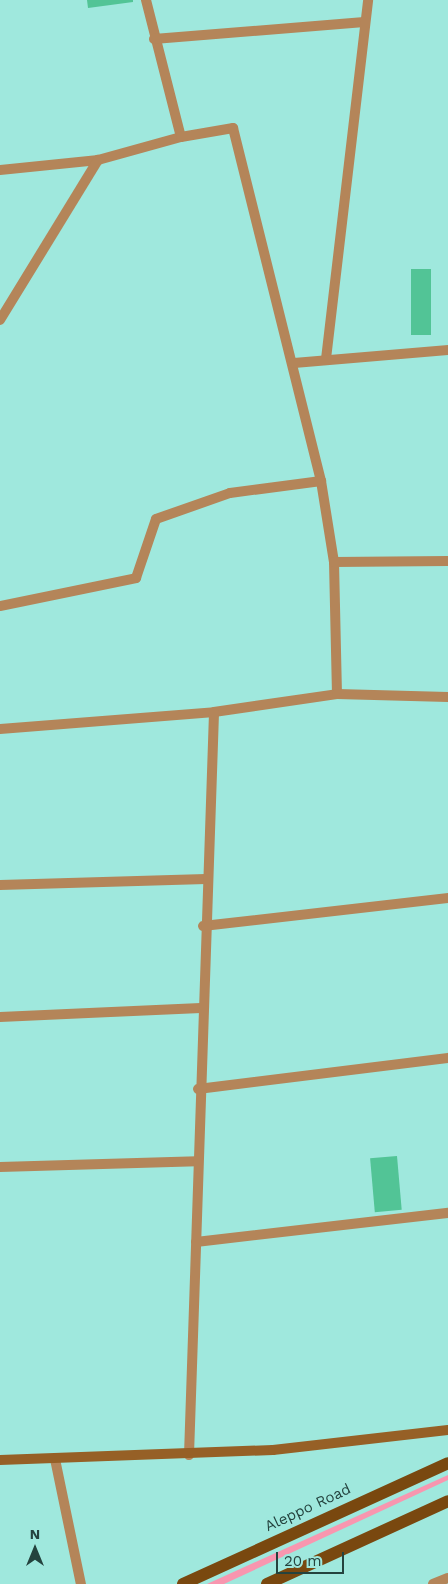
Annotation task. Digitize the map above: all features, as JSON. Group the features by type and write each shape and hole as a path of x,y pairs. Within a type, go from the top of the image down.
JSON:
{"main road":[{"path":"0,1460 189,1455 448,1430"},
{"name":"Aleppo Road","path":"183,1584 448,1463"},
{"path":"267,1584 448,1501"}],"street":[{"path":"146,0 154,39 181,137"},
{"path":"326,359 368,0"},
{"path":"154,39 364,22"},
{"path":"0,170 98,160 181,137 233,128 294,363 321,481 334,562 337,694"},
{"path":"0,320 98,160"},
{"path":"294,363 448,350"},
{"path":"0,606 136,578 156,519 230,493 321,481"},
{"path":"334,562 448,561"},
{"path":"0,729 214,712 337,694 448,697"},
{"path":"189,1455 196,1242 198,1089 214,712"},
{"path":"0,885 206,879"},
{"path":"204,926 448,898"},
{"path":"0,1017 201,1008"},
{"path":"198,1089 448,1058"},
{"path":"0,1168 197,1161"},
{"path":"196,1242 448,1213"},
{"path":"55,1459 81,1584"},
{"path":"433,1584 448,1578"}],"shaded area":[{"path":"448,1475 448,1480 224,1584 207,1584"}],"building":[{"path":"87,0 133,0 133,2 88,8"},
{"path":"411,269 431,269 431,335 411,335"},
{"path":"397,1156 402,1210 375,1212 370,1158"}]}
